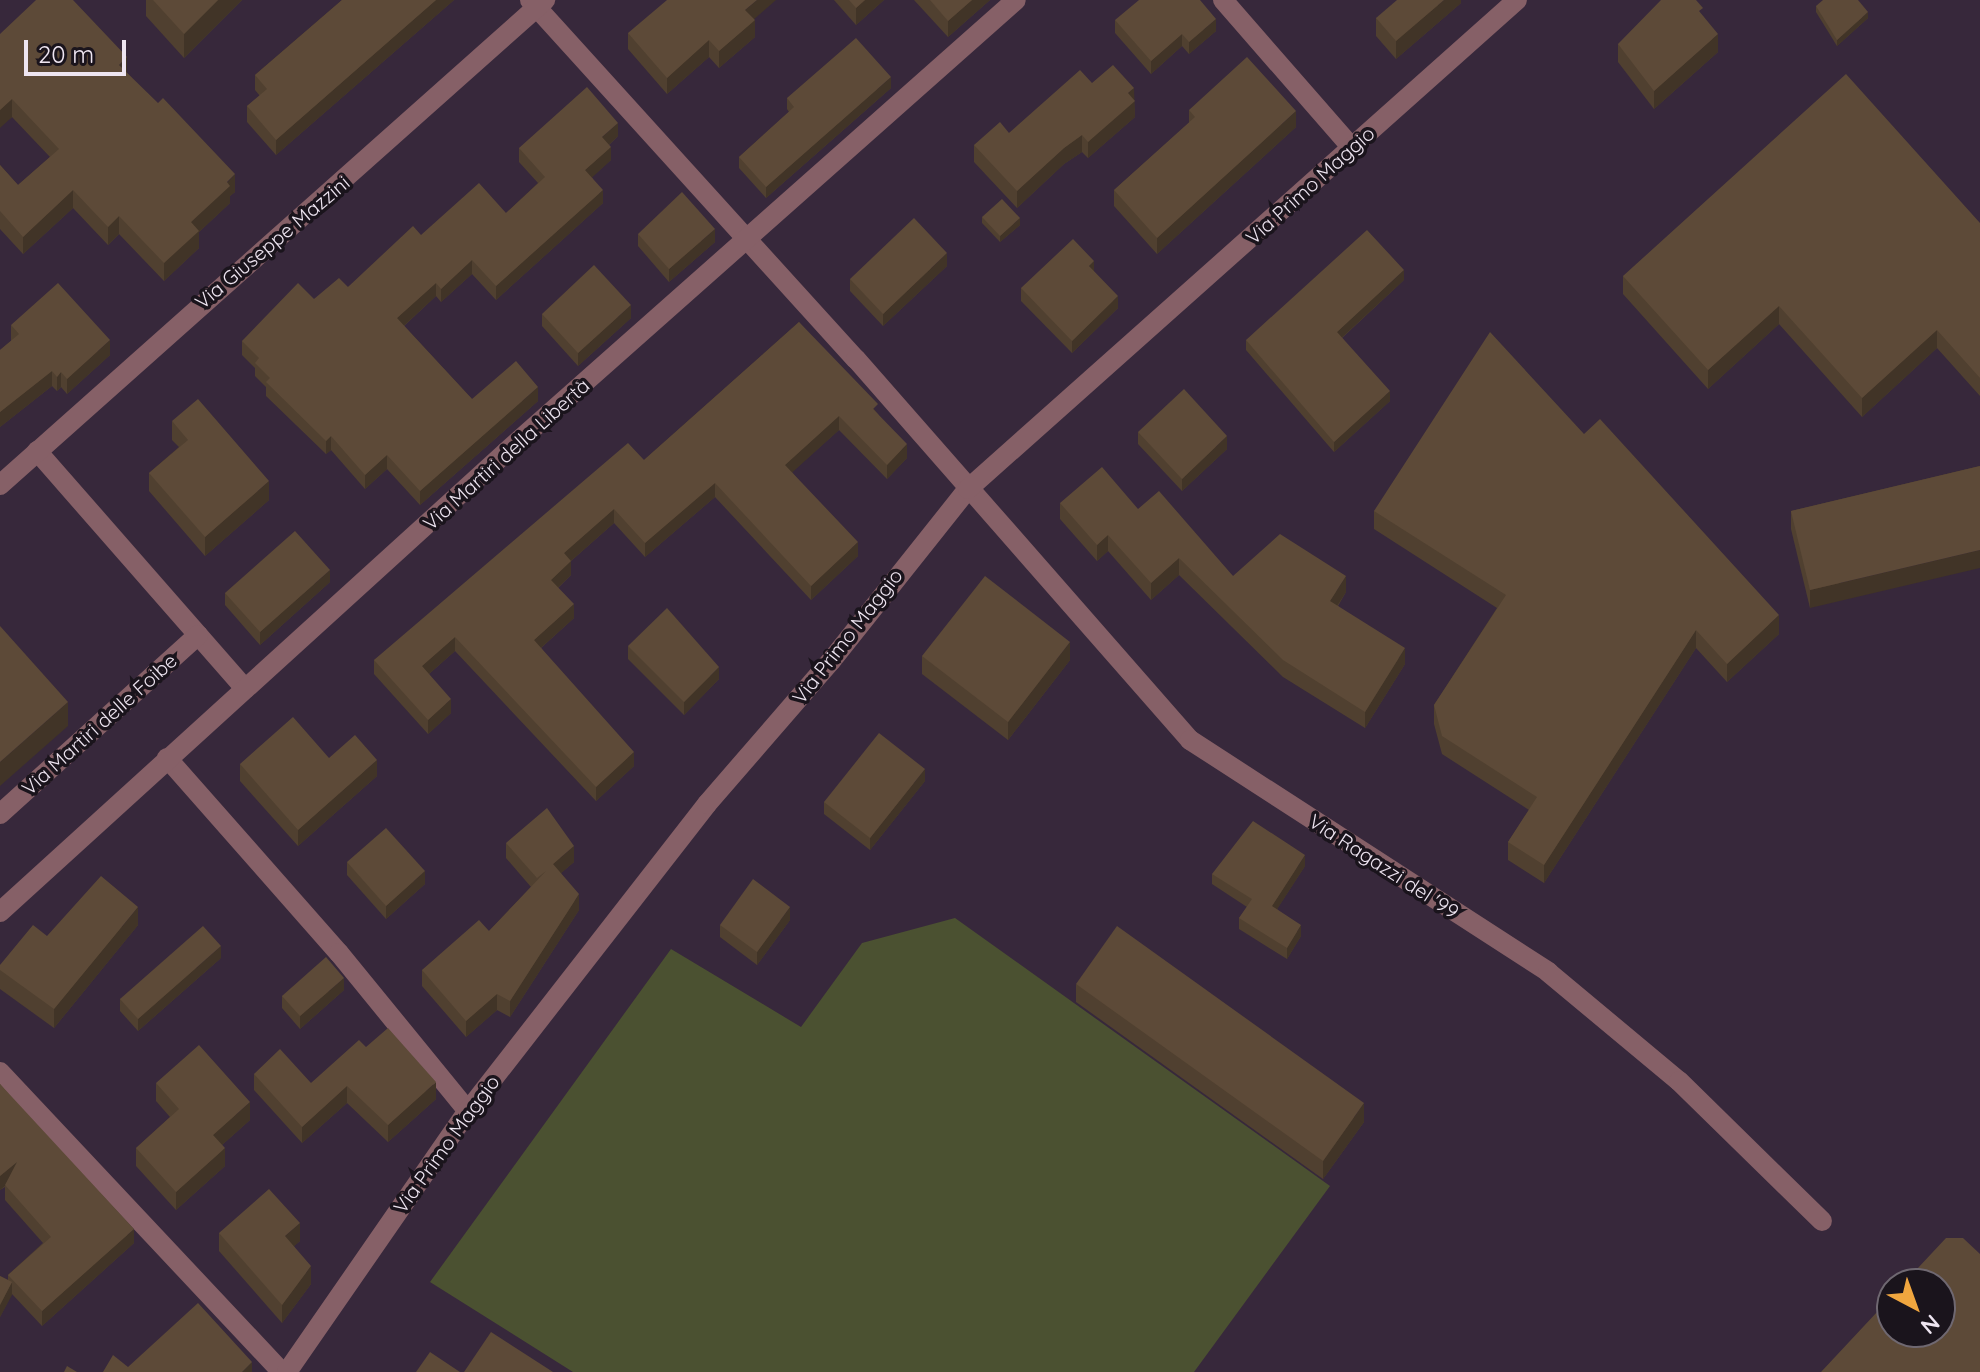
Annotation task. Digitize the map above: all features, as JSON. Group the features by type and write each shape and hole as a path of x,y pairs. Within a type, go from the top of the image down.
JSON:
{"street":[{"name":"Via Martiri della Libertà","path":"0,912 167,758 1016,0"},
{"path":"1223,0 1352,148"},
{"name":"Via Primo Maggio","path":"285,1372 468,1111 707,804 968,489 1517,0"},
{"name":"Via Ragazzi del '99","path":"537,2 1190,740 1548,972 1679,1081 1822,1221"},
{"name":"Via Giuseppe Mazzini","path":"0,485 243,264 390,143 537,2"},
{"path":"37,451 245,689"},
{"name":"Via Martiri delle Foibe","path":"0,814 198,635"},
{"path":"167,758 339,953 468,1111"},
{"path":"0,1072 285,1372"}],"green space":[{"path":"955,918 1330,1186 1194,1372 573,1372 430,1282 671,949 801,1027 862,943"}],"building":[{"path":"36,0 73,0 127,57 119,65 158,103 163,98 235,174 227,182 230,186 191,222 199,231 164,263 119,216 108,227 73,190 23,237 0,211 0,165 18,185 59,149 12,99 0,110 0,34"},
{"path":"153,0 218,0 184,34"},
{"path":"342,0 436,0 276,140 247,106 267,89 255,75"},
{"path":"667,0 757,0 745,10 755,20 719,51 709,40 667,78 628,33"},
{"path":"849,0 865,0 856,8"},
{"path":"930,0 972,0 948,21"},
{"path":"1139,0 1200,0 1216,19 1189,42 1182,34 1151,61 1115,20"},
{"path":"1397,0 1444,0 1396,41 1376,18"},
{"path":"1661,0 1696,0 1703,8 1699,11 1718,34 1654,91 1618,44"},
{"path":"1823,0 1858,0 1868,12 1837,40 1816,6"},
{"path":"856,38 891,77 766,187 739,157 794,107 787,98"},
{"path":"1247,57 1296,111 1157,238 1114,190 1195,117 1189,110"},
{"path":"1113,65 1134,88 1128,93 1135,101 1088,142 1082,135 1064,148 1017,191 974,145 1000,122 1009,133 1080,70 1092,83"},
{"path":"1846,74 1980,223 1980,378 1937,330 1862,398 1779,306 1708,370 1623,276"},
{"path":"587,87 618,123 602,137 611,147 585,170 603,190 496,286 472,260 441,289 436,283 397,318 472,399 516,361 538,387 420,491 387,455 365,475 331,436 326,441 266,382 270,378 255,363 259,358 242,341 298,283 314,299 339,278 348,287 413,226 421,235 479,183 506,213 545,177 519,148"},
{"path":"682,192 715,229 669,269 638,234"},
{"path":"1002,199 1020,218 1000,236 982,217"},
{"path":"914,218 947,253 883,314 850,279"},
{"path":"1367,230 1404,270 1337,332 1390,391 1334,442 1246,340"},
{"path":"1073,239 1094,261 1089,266 1118,296 1072,341 1021,288"},
{"path":"594,265 631,305 578,353 542,314"},
{"path":"58,283 110,340 67,379 61,372 57,377 52,371 0,412 0,350 19,334 11,325"},
{"path":"799,322 878,404 873,409 907,444 887,465 839,416 785,465 858,542 811,586 715,483 645,543 614,509 564,553 571,561 551,580 574,604 534,640 634,752 596,787 455,637 422,666 451,699 428,720 374,660 628,443 644,460"},
{"path":"1490,332 1584,434 1600,419 1779,615 1727,664 1696,630 1544,865 1508,842 1537,797 1442,736 1434,705 1506,595 1374,511"},
{"path":"1184,389 1227,436 1182,479 1138,432"},
{"path":"198,399 269,481 205,537 149,473 188,440 172,421"},
{"path":"1980,466 1980,550 1810,590 1791,511"},
{"path":"1102,467 1138,509 1159,491 1233,576 1280,534 1346,576 1330,601 1405,648 1365,712 1283,660 1179,558 1151,583 1108,535 1097,545 1060,503"},
{"path":"295,531 330,570 260,632 225,593"},
{"path":"985,576 1070,642 1008,722 922,656"},
{"path":"667,608 719,667 684,702 628,646"},
{"path":"0,626 68,702 0,762"},
{"path":"293,717 329,758 355,735 377,760 298,830 240,764"},
{"path":"879,733 925,769 870,838 824,802"},
{"path":"547,808 574,846 553,864 579,894 510,1001 497,994 466,1021 422,970 479,920 489,931 546,871 537,878 506,843"},
{"path":"1253,821 1305,855 1272,906 1301,925 1287,948 1239,918 1252,899 1212,874"},
{"path":"386,828 425,871 386,906 347,862"},
{"path":"101,876 138,907 54,1009 0,970 0,965 33,925 47,936"},
{"path":"753,879 790,907 757,952 720,925"},
{"path":"203,926 221,946 138,1019 120,999"},
{"path":"1117,926 1364,1103 1323,1161 1076,984"},
{"path":"326,957 344,978 300,1016 282,996"},
{"path":"388,1028 436,1082 388,1125 347,1086 302,1127 254,1074 280,1049 311,1083 359,1040 366,1047"},
{"path":"199,1045 250,1102 213,1135 225,1148 176,1192 136,1148 179,1109 156,1083"},
{"path":"0,1084 134,1229 42,1311 8,1275 51,1237 5,1185 17,1162 0,1176"},
{"path":"269,1189 300,1223 285,1236 311,1266 282,1305 219,1233"},
{"path":"1946,1238 1963,1238 1980,1254 1980,1372 1821,1372 1876,1313 1876,1348 1956,1348 1956,1268 1918,1268"},
{"path":"0,1276 12,1282 0,1305"},
{"path":"198,1303 252,1362 242,1372 103,1372 113,1355 128,1367"},
{"path":"491,1332 553,1372 464,1372"},
{"path":"430,1352 460,1372 416,1372"}]}
